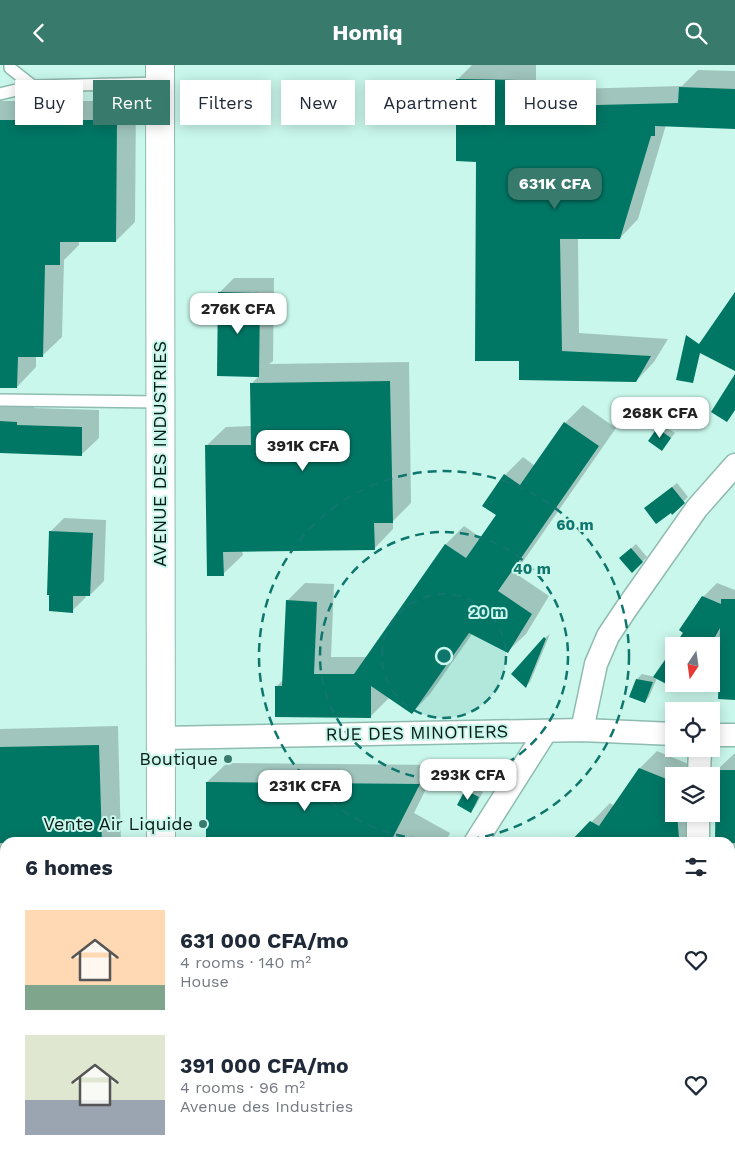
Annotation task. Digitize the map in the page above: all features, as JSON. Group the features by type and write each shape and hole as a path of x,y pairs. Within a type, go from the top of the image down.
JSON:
{"street":[{"name":"AVENUE DES INDUSTRIES","path":"160,74 161,837"},
{"path":"582,730 596,664 608,636 697,509 735,465"},
{"name":"RUE DES MINOTIERS","path":"161,739 582,730 665,735"},
{"path":"479,837 546,731"},
{"path":"720,735 735,735"},
{"path":"698,822 698,837"}],"lane":[{"path":"10,65 10,68 25,80"},
{"path":"83,81 160,74"},
{"path":"0,94 15,90"},
{"path":"0,400 160,402"}],"building":[{"path":"456,79 518,80 505,80 505,125 596,125 596,105 678,103 679,87 735,89 735,129 655,126 655,136 651,136 620,239 560,239 562,351 651,356 636,382 519,380 519,361 475,361 476,162 456,161 456,125 495,125 495,80"},
{"path":"0,120 15,120 15,125 83,125 83,120 93,120 93,125 117,125 116,242 60,242 60,265 45,265 43,357 18,357 17,388 0,388"},
{"path":"218,292 260,293 259,377 217,376"},
{"path":"735,292 735,371 700,353 693,383 676,380 686,335 699,344"},
{"path":"735,374 735,410 727,422 711,412"},
{"path":"390,381 393,523 374,523 375,550 223,552 224,576 207,576 205,445 251,445 250,383"},
{"path":"0,421 17,422 17,425 82,427 82,456 0,453"},
{"path":"564,422 599,446 498,591 532,614 508,653 469,633 412,714 371,686 371,718 275,717 275,686 282,686 286,600 317,602 314,674 354,674 445,544 466,558 496,515 482,506 504,474 520,485"},
{"path":"657,428 671,438 662,451 648,441"},
{"path":"672,487 685,503 672,515 671,513 656,524 644,508"},
{"path":"49,531 93,533 90,596 73,596 73,613 49,611 49,595 47,595"},
{"path":"631,548 643,562 632,573 619,558"},
{"path":"702,596 721,604 721,599 735,599 735,700 718,699 718,693 720,693 720,628 715,637 680,637 683,633 679,630"},
{"path":"544,637 546,639 526,688 511,674"},
{"path":"665,660 665,683 653,677"},
{"path":"636,679 653,682 645,703 629,697"},
{"path":"99,745 102,837 0,837 0,747"},
{"path":"639,768 665,778 665,822 678,822 679,837 575,837 590,821 599,826"},
{"path":"720,770 735,770 735,837 715,837 715,822 720,822"},
{"path":"206,782 420,784 393,837 206,837"},
{"path":"465,790 479,797 471,813 457,805"}],"place":[{"name":"Boutique","path":"228,759"},
{"name":"Vente Air Liquide","path":"203,824"}]}
